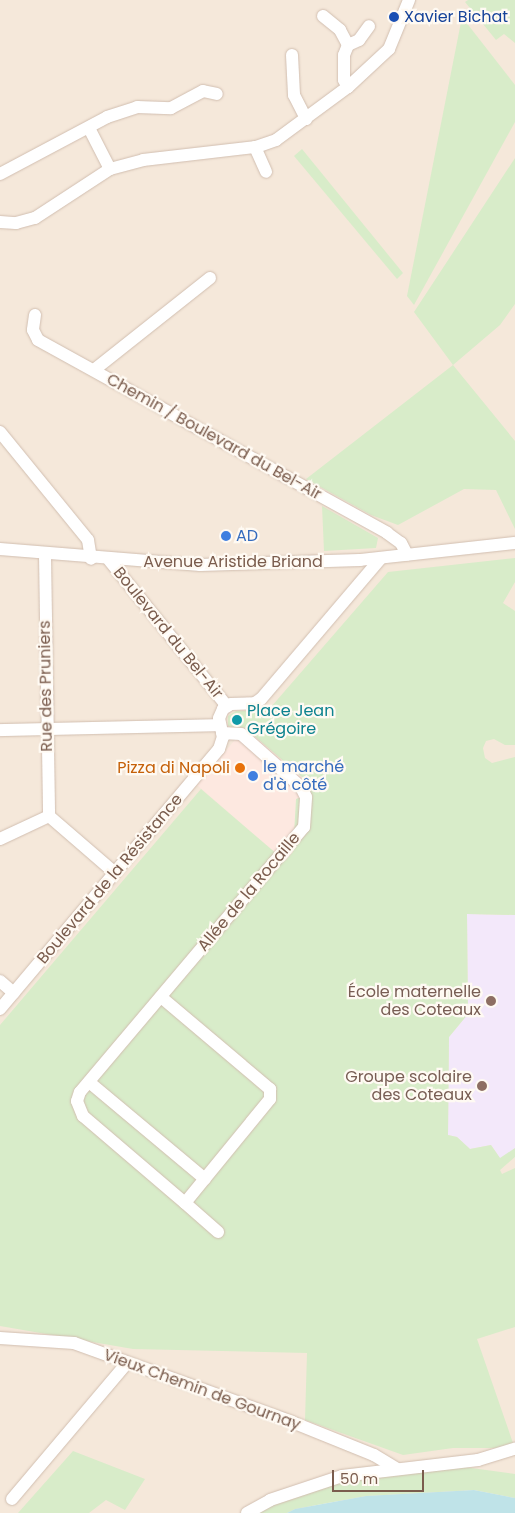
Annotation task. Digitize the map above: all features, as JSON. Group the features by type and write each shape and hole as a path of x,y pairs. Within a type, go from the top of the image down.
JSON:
{"street":[{"path":"0,222 16,223 35,218 110,169 143,160 255,147 276,140 306,120 348,87 389,49 409,0"},
{"path":"323,16 340,30 348,45 343,67 348,87"},
{"path":"348,45 359,40 369,26"},
{"path":"292,55 294,95 306,120"},
{"path":"0,174 36,152 90,128 107,117 137,107 171,108 203,91 217,94"},
{"path":"90,128 110,169"},
{"path":"255,147 266,172"},
{"path":"94,370 210,278"},
{"name":"Chemin / Boulevard du Bel-Air","path":"35,315 32,330 38,340 387,533 401,543 407,555"},
{"path":"0,432 88,540 91,559"},
{"name":"Avenue Aristide Briand","path":"0,549 91,559 200,565 380,558 515,543"},
{"name":"Rue des Pruniers","path":"45,555 49,816"},
{"path":"221,729 220,713 227,706 255,703 262,699 380,558"},
{"name":"Boulevard du Bel-Air","path":"109,560 227,706"},
{"name":"Allée de la Rocaille","path":"0,730 221,729 241,734 301,787 306,797 307,813 304,827 292,844 80,1092 77,1101 83,1116 185,1203"},
{"name":"Boulevard de la Résistance","path":"0,1009 219,749 221,729"},
{"path":"0,839 49,816 115,873"},
{"path":"0,981 14,993"},
{"path":"161,997 270,1089 270,1099 185,1203 218,1232"},
{"path":"89,1082 205,1178"},
{"name":"Vieux Chemin de Gournay","path":"0,1338 74,1343 127,1364 292,1422 374,1455 397,1469"},
{"path":"12,1499 127,1364"},
{"path":"247,1513 270,1500 342,1476 462,1463 512,1450"}],"shaded area":[{"path":"0,0 515,0 515,1498 474,1490 325,1502 287,1513 0,1513"},
{"path":"245,728 302,777 314,800 310,833 285,861 197,785"},
{"name":"Groupe scolaire des Coteaux","path":"467,914 515,915 515,1157 504,1164 491,1145 470,1149 457,1137 448,1135 449,1037 468,1014"}],"green space":[{"path":"468,0 515,0 515,43 504,34 496,40 465,2"},
{"path":"462,17 515,85 515,122 414,305 407,296"},
{"path":"302,149 403,273 397,279 294,156"},
{"path":"515,158 515,304 500,325 453,365 414,312"},
{"path":"453,365 515,441 515,529 496,490 464,489 398,525 371,515 306,479"},
{"path":"322,506 378,538 376,548 324,551"},
{"path":"515,558 515,582 503,603 515,611 515,745 505,745 494,739 486,741 483,748 485,758 492,763 515,757 515,915 467,914 468,1014 449,1037 448,1135 457,1137 470,1149 491,1145 500,1158 515,1148 515,1157 500,1170 502,1174 515,1168 515,1327 477,1339 513,1443 500,1448 453,1448 403,1455 305,1420 307,1353 133,1349 0,1326 0,1025 201,789 285,861 293,852 296,799 311,793 310,788 302,777 245,728 228,726 228,716 236,711 261,711 271,707 388,572"},
{"path":"73,1451 145,1479 125,1510 106,1500 89,1513 18,1513"},
{"path":"464,1467 515,1474 515,1498 474,1490 366,1496 295,1509 287,1513 248,1513 342,1476"}],"water":[{"path":"474,1490 515,1498 515,1513 287,1513 295,1509 366,1496"}],"place":[{"name":"Xavier Bichat","path":"394,17"},
{"name":"AD","path":"226,536"},
{"name":"Place Jean Grégoire","path":"237,720"},
{"name":"Pizza di Napoli","path":"240,768"},
{"name":"le marché d'à côté","path":"253,776"},
{"name":"École maternelle des Coteaux","path":"491,1001"},
{"name":"Groupe scolaire des Coteaux","path":"482,1086"}]}
